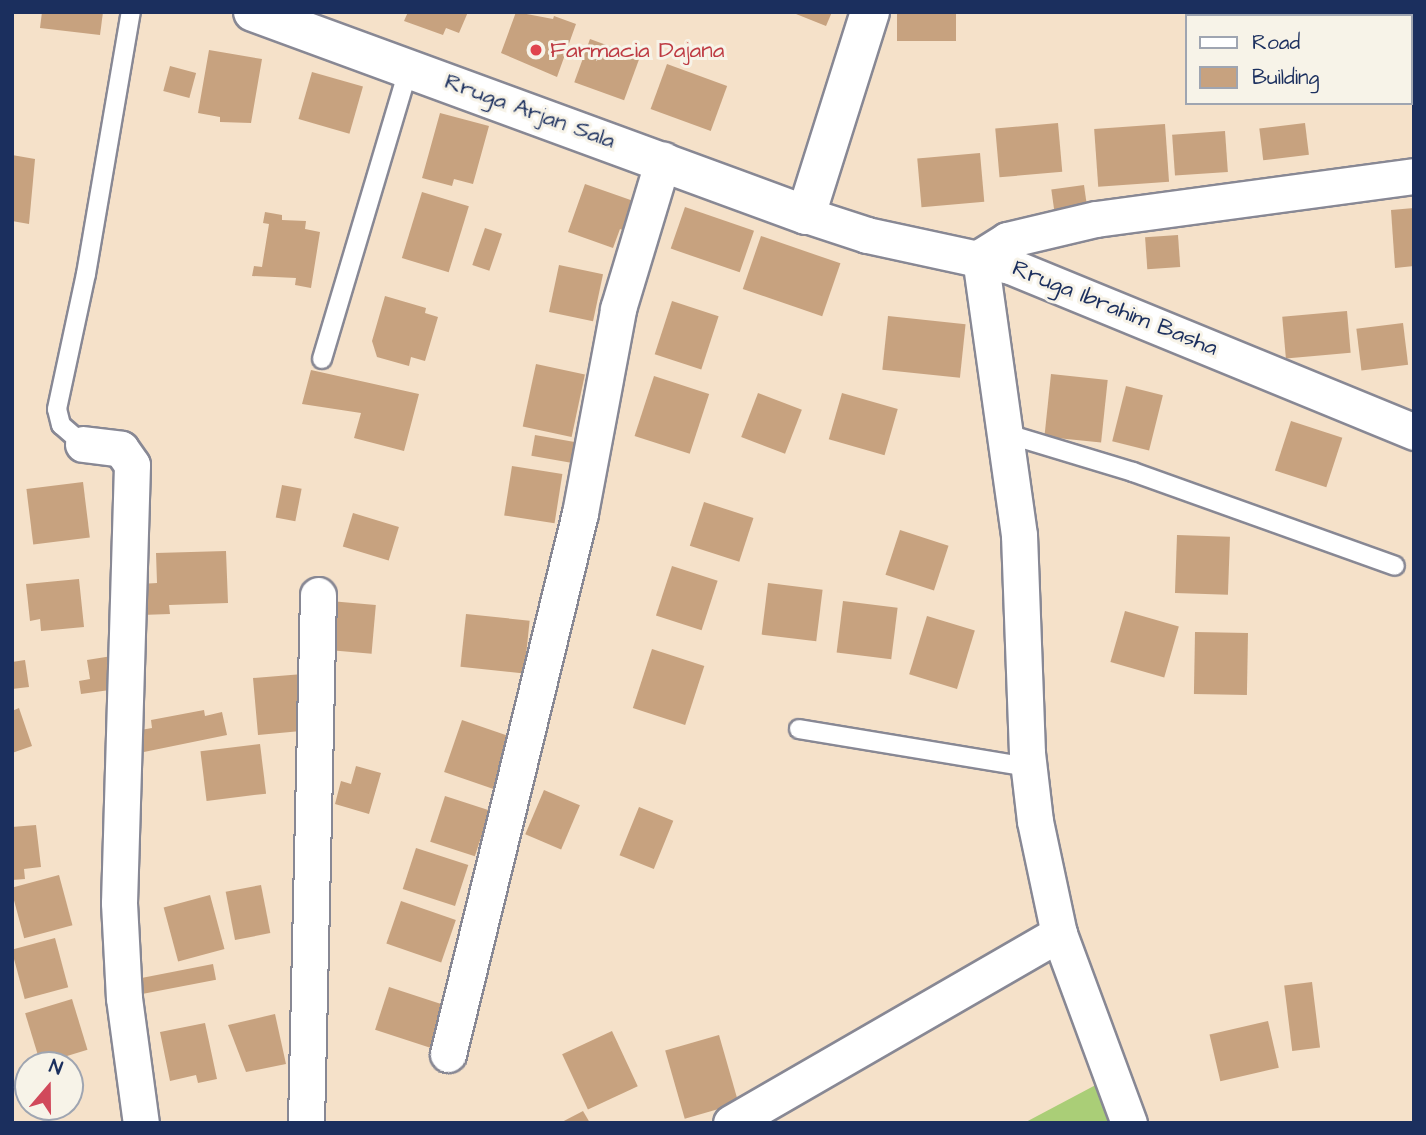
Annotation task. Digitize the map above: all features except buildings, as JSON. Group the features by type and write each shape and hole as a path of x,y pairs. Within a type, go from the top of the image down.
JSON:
{"street":[{"name":"Rruga Arjan Sala","path":"253,12 663,160 806,215"},
{"path":"806,215 870,12"},
{"path":"448,1054 580,513 618,309 663,160"},
{"path":"1129,1123 1059,934 1035,821 1029,767 1019,535 979,257 1007,240 1096,219 1414,176"},
{"name":"Rruga Ibrahim Basha","path":"806,215 867,235 979,257 1189,337 1410,427"},
{"path":"83,444 121,449 132,465 119,903 124,998 141,1123"},
{"path":"306,1123 318,594"},
{"path":"731,1123 1059,934"}],"lane":[{"path":"83,444 61,425 57,409 86,274 131,12"},
{"path":"322,359 409,67"},
{"path":"1004,433 1133,472 1395,566"},
{"path":"799,729 1029,767"}],"green space":[{"path":"1107,1079 1121,1123 1024,1123"}],"place":[{"name":"Farmacia Dajana","path":"536,50"}]}
